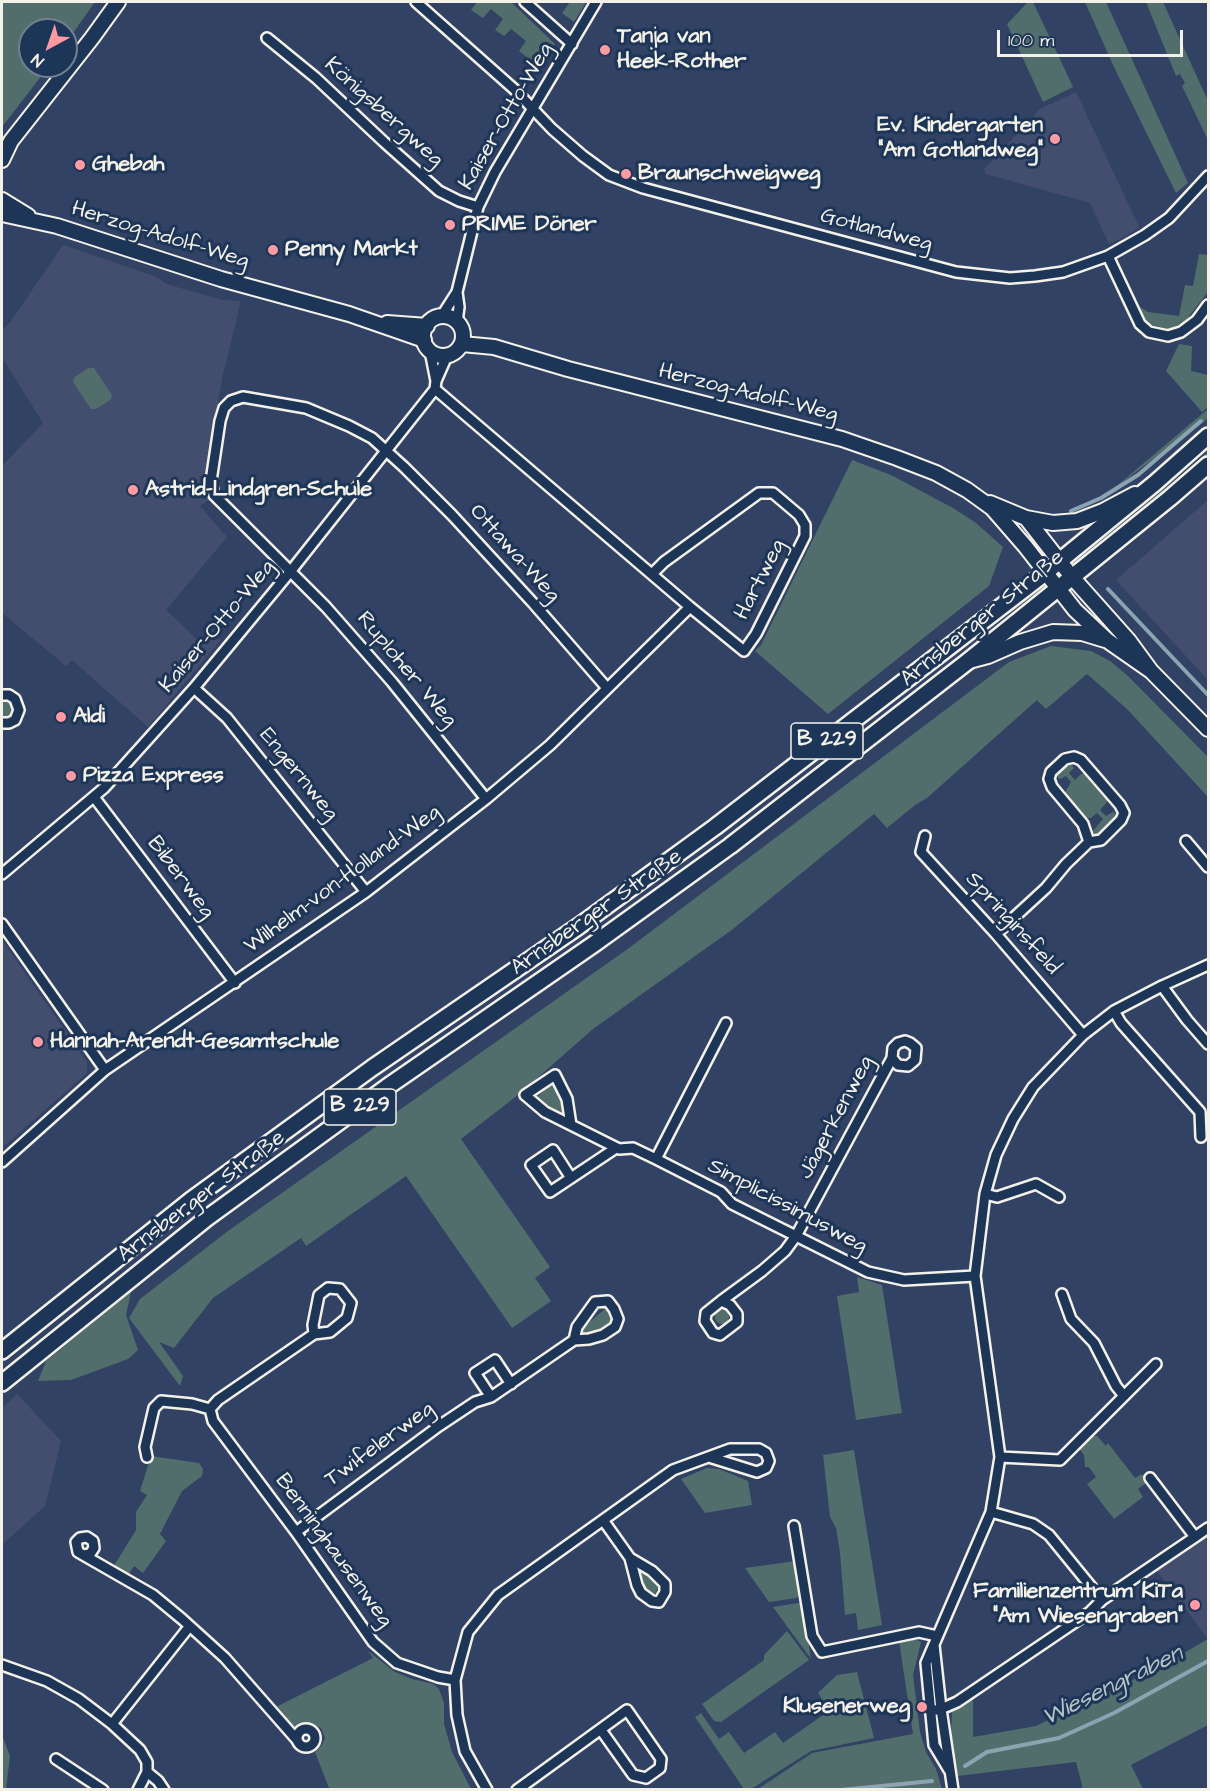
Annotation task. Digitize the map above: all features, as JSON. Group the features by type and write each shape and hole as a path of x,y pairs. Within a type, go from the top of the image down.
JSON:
{"main road":[{"path":"2,160 6,144 92,38 118,2"},
{"name":"Herzog-Adolf-Weg","path":"2,200 32,219"},
{"name":"Herzog-Adolf-Weg","path":"2,214 32,219 221,279 379,323 427,345 440,356 447,356"},
{"path":"427,345 427,326 430,321 441,317"},
{"name":"Herzog-Adolf-Weg","path":"441,317 452,318 460,332 494,347 568,369 842,439 921,467 983,500 1026,518 1072,577 1129,641 1151,671"},
{"name":"Herzog-Adolf-Weg","path":"379,323 427,326"},
{"path":"447,356 458,350 460,332"},
{"name":"Arnsberger Straße","path":"2,1351 191,1200 372,1068 579,926 715,827 1045,573 1209,436"},
{"name":"Arnsberger Straße","path":"2,1383 207,1218 387,1087 594,944 730,846 967,662 1209,465"},
{"path":"1026,518 1053,523 1077,521 1103,511 1155,483"},
{"name":"Herzog-Adolf-Weg","path":"983,500 1009,526 1075,610 1108,641"},
{"path":"967,662 1053,632 1082,633 1108,641 1151,671 1209,729"}],"street":[{"path":"416,2 534,108"},
{"path":"525,2 572,44"},
{"name":"Kaiser-Otto-Weg","path":"441,317 457,292 478,207 495,172 596,2"},
{"name":"Königsbergweg","path":"267,38 316,78 407,164 440,191 447,196 478,207"},
{"name":"Gotlandweg","path":"534,108 552,129 583,156 622,182 956,272 1010,278 1063,272 1108,256 1169,218 1209,176"},
{"path":"1108,256 1140,324 1149,332 1168,336 1181,332 1197,320 1209,305"},
{"name":"Kaiser-Otto-Weg","path":"457,292 460,332"},
{"path":"427,345 436,385"},
{"name":"Kaiser-Otto-Weg","path":"2,874 94,797 194,688 290,572 436,385 447,356"},
{"name":"Hartweg","path":"436,385 652,574 690,607 744,651 756,634 805,536 805,525 803,520 773,493 759,493 664,562 652,574"},
{"name":"Ottawa-Weg","path":"290,572 214,495 211,487 221,415 227,404 234,399 243,397 306,408 357,429 386,450 468,532 607,688"},
{"name":"Ruploher Weg","path":"290,572 360,645 486,799"},
{"name":"Wilhelm-von-Holland-Weg","path":"2,1162 105,1070 366,892 486,799 550,745 690,607"},
{"name":"Engernweg","path":"194,688 227,718 366,892"},
{"path":"2,695 15,699 19,710 12,722 2,723"},
{"path":"996,934 1046,888 1089,842 1101,840 1121,820 1124,813 1120,805 1081,760 1074,757 1065,759 1051,772 1048,779 1083,824 1089,842"},
{"name":"Biberweg","path":"94,797 235,983"},
{"name":"Springinsfeld","path":"925,836 921,852 996,934 1083,1035"},
{"path":"1186,841 1209,867"},
{"path":"2,924 105,1070"},
{"path":"949,1770 933,1745 926,1663 991,1512 999,1457 975,1276 984,1194 996,1155 1013,1119 1033,1088 1083,1035 1114,1011 1209,965"},
{"path":"1162,986 1187,1020 1209,1044"},
{"path":"1114,1011 1121,1023 1200,1112 1202,1137"},
{"path":"656,1159 726,1023"},
{"name":"Jägerkenweg","path":"721,1301 762,1271 785,1251 796,1236 892,1058"},
{"name":"Simplicissimusweg","path":"571,1125 567,1099 555,1075 525,1095 545,1112 616,1148 633,1148 656,1159 721,1192 732,1204 868,1272 904,1280 975,1276"},
{"path":"571,1178 553,1150 531,1165 550,1192 571,1178 616,1148"},
{"path":"984,1194 997,1197 1036,1184 1059,1197"},
{"path":"147,1457 145,1447 154,1408 161,1401 192,1404 210,1409 218,1400 314,1334 330,1332 347,1318 351,1303 340,1289 328,1288 319,1295 313,1325 314,1334"},
{"path":"1062,1294 1071,1319 1094,1343 1116,1386 1124,1396"},
{"name":"Twifelerweg","path":"296,1532 475,1402 491,1397 574,1340 603,1335 615,1327 618,1319 608,1301 595,1302 577,1327 574,1340"},
{"path":"491,1397 476,1373 495,1360 511,1384"},
{"path":"999,1457 1060,1460 1156,1364"},
{"name":"Benninghausenweg","path":"210,1409 213,1421 296,1532 373,1642 398,1663 454,1680"},
{"path":"487,1790 465,1751 457,1715 454,1680 468,1632 498,1595 673,1470 730,1449 759,1449 766,1453 769,1461 766,1468 758,1472 710,1457"},
{"path":"1150,1478 1195,1537"},
{"path":"991,1512 1033,1524 1050,1535 1102,1600"},
{"path":"603,1521 630,1558 641,1593 652,1601 659,1602 665,1592 664,1584 651,1571 630,1558"},
{"path":"794,1526 812,1636 822,1652 919,1632 936,1641"},
{"path":"930,1712 957,1702 1209,1528"},
{"path":"83,1555 153,1595 182,1619 189,1628 225,1658 297,1740"},
{"path":"112,1724 189,1628"},
{"path":"936,1641 941,1709 953,1790"},
{"path":"2,1665 55,1686 79,1699 112,1724 140,1750 147,1762 147,1772 138,1790"},
{"path":"517,1790 627,1710 661,1759 660,1768 646,1778 633,1775 601,1730"},
{"path":"56,1759 103,1790"},
{"path":"147,1772 158,1781 164,1790"}],"shaded area":[{"name":"Ev. Kindergarten \"Am Gotlandweg\"","path":"1076,92 1139,227 1109,244 1090,203 986,174 984,169 1040,109"},
{"name":"Astrid-Lindgren-Schule","path":"63,245 157,277 166,284 223,300 241,301 223,374 206,471 206,483 211,499 200,506 227,537 166,610 203,645 213,634 221,640 148,727 72,660 66,666 2,613 2,466 43,423 2,357 2,331"},
{"path":"1208,500 1208,680 1116,580"},
{"name":"Hannah-Arendt-Gesamtschule","path":"2,940 87,1062 87,1073 2,1148"},
{"path":"17,1394 61,1441 45,1506 2,1545 2,1408"},
{"name":"Familienzentrum KiTa \"Am Wiesengraben\"","path":"1208,1535 1208,1639 1156,1570"}],"green space":[{"path":"2,2 95,2 78,26 78,18 18,18 18,78 40,78 2,127"},
{"path":"477,2 511,2 555,44 540,68 519,51 526,41 511,29 504,36 495,30 503,19 491,9 483,18 471,10"},
{"path":"570,2 586,2 574,22 562,13"},
{"path":"1028,2 1033,2 1073,87 1043,102 1007,24"},
{"path":"1085,2 1106,2 1188,183 1176,193 1113,65"},
{"path":"1146,2 1163,2 1208,101 1208,140 1182,86 1185,83 1180,74 1176,76"},
{"path":"1199,254 1208,255 1208,292 1187,319 1170,330 1146,323 1140,307 1148,312 1179,316 1185,285 1193,286"},
{"path":"1179,344 1192,346 1191,371 1208,375 1208,407 1202,412 1166,371"},
{"path":"88,368 94,368 112,395 110,400 96,409 91,409 73,382 75,377"},
{"path":"1208,409 1208,418 1205,421 1113,489"},
{"path":"1208,452 1208,457 1128,525 1092,555 1089,552"},
{"path":"852,460 891,475 953,508 976,523 1003,547 989,586 828,714 755,651 761,645"},
{"path":"1051,646 1091,651 1110,661 1128,676 1208,757 1208,797 1127,709 1087,674 1046,709 1037,700 927,798 887,828 874,814 733,929 593,1029 518,1095 461,1139 550,1267 535,1278 551,1301 512,1328 406,1176 306,1246 301,1238 213,1298 174,1348 159,1342 183,1376 180,1386 129,1318 140,1299 228,1231 629,948 1009,662"},
{"path":"7,699 13,704 15,712 10,718 2,719 2,700"},
{"path":"1071,764 1074,768 1069,773 1075,780 1081,774 1087,773 1108,796 1107,802 1100,810 1106,816 1113,812 1117,815 1097,836 1092,832 1103,819 1097,813 1091,818 1085,818 1064,794 1071,782 1066,776 1058,778 1057,772"},
{"path":"552,1083 562,1100 562,1114 552,1111 537,1097"},
{"path":"857,1277 882,1285 902,1413 856,1420 837,1296 859,1292"},
{"path":"131,1292 126,1315 138,1350 128,1359 71,1380 38,1381 46,1361"},
{"path":"605,1309 611,1314 612,1319 609,1323 590,1335 581,1334 582,1328"},
{"path":"722,1310 727,1312 729,1317 727,1322 722,1324 717,1322 715,1317 717,1312"},
{"path":"1097,1436 1106,1446 1108,1443 1135,1478 1142,1474 1147,1482 1138,1489 1143,1497 1114,1519 1087,1484 1096,1477 1089,1467 1085,1467 1084,1455 1078,1447 1087,1438"},
{"path":"854,1450 882,1625 858,1630 856,1613 845,1615 840,1553 836,1528 830,1517 823,1455"},
{"path":"151,1456 199,1463 203,1469 202,1476 182,1491 160,1534 166,1541 143,1573 134,1566 128,1575 121,1574 112,1569 136,1530 136,1512 147,1495 140,1491"},
{"path":"707,1468 719,1469 748,1481 752,1505 705,1513 681,1479"},
{"path":"796,1561 801,1592 797,1598 769,1602 745,1568"},
{"path":"639,1570 658,1584 655,1594 645,1589"},
{"path":"802,1604 803,1608 811,1659 773,1607"},
{"path":"787,1631 809,1660 721,1722 714,1721 702,1704 764,1660 764,1655"},
{"path":"914,1639 921,1642 913,1675 920,1732 942,1789 758,1789 812,1753 913,1734 899,1641"},
{"path":"1208,1639 1208,1725 1131,1765 1143,1789 1083,1789 1076,1762 957,1776 951,1734 952,1711 973,1697 973,1737 1036,1726 1160,1667"},
{"path":"368,1651 395,1672 433,1684 439,1689 444,1703 444,1724 452,1752 471,1789 325,1789 329,1788 315,1752 325,1738 321,1728 310,1723 296,1726 286,1723 274,1708 373,1658"},
{"path":"857,1672 874,1738 811,1751 751,1789 744,1789 695,1717 701,1713 719,1739 729,1732 744,1753 775,1732 783,1743 829,1711 818,1693 837,1675"},
{"path":"2,1735 10,1756 6,1789 2,1789"}],"waterway":[{"path":"1071,511 1101,498 1138,475 1201,421"},
{"path":"1108,589 1208,695"},
{"name":"Wiesengraben","path":"965,1766 987,1752 1059,1738 1114,1713 1208,1661"},
{"name":"Wiesengraben","path":"841,1790 932,1781"}],"place":[{"name":"Tanja van Heek-Rother","path":"605,50"},
{"name":"Ev. Kindergarten \"Am Gotlandweg\"","path":"1055,139"},
{"name":"Ghebah","path":"80,165"},
{"name":"Braunschweigweg","path":"626,174"},
{"name":"PRIME Döner","path":"450,225"},
{"name":"Penny Markt","path":"273,250"},
{"name":"Astrid-Lindgren-Schule","path":"133,490"},
{"name":"Aldi","path":"61,717"},
{"name":"Pizza Express","path":"71,776"},
{"name":"Hannah-Arendt-Gesamtschule","path":"38,1042"},
{"name":"Familienzentrum KiTa \"Am Wiesengraben\"","path":"1195,1605"},
{"name":"Klusenerweg","path":"922,1707"}]}
